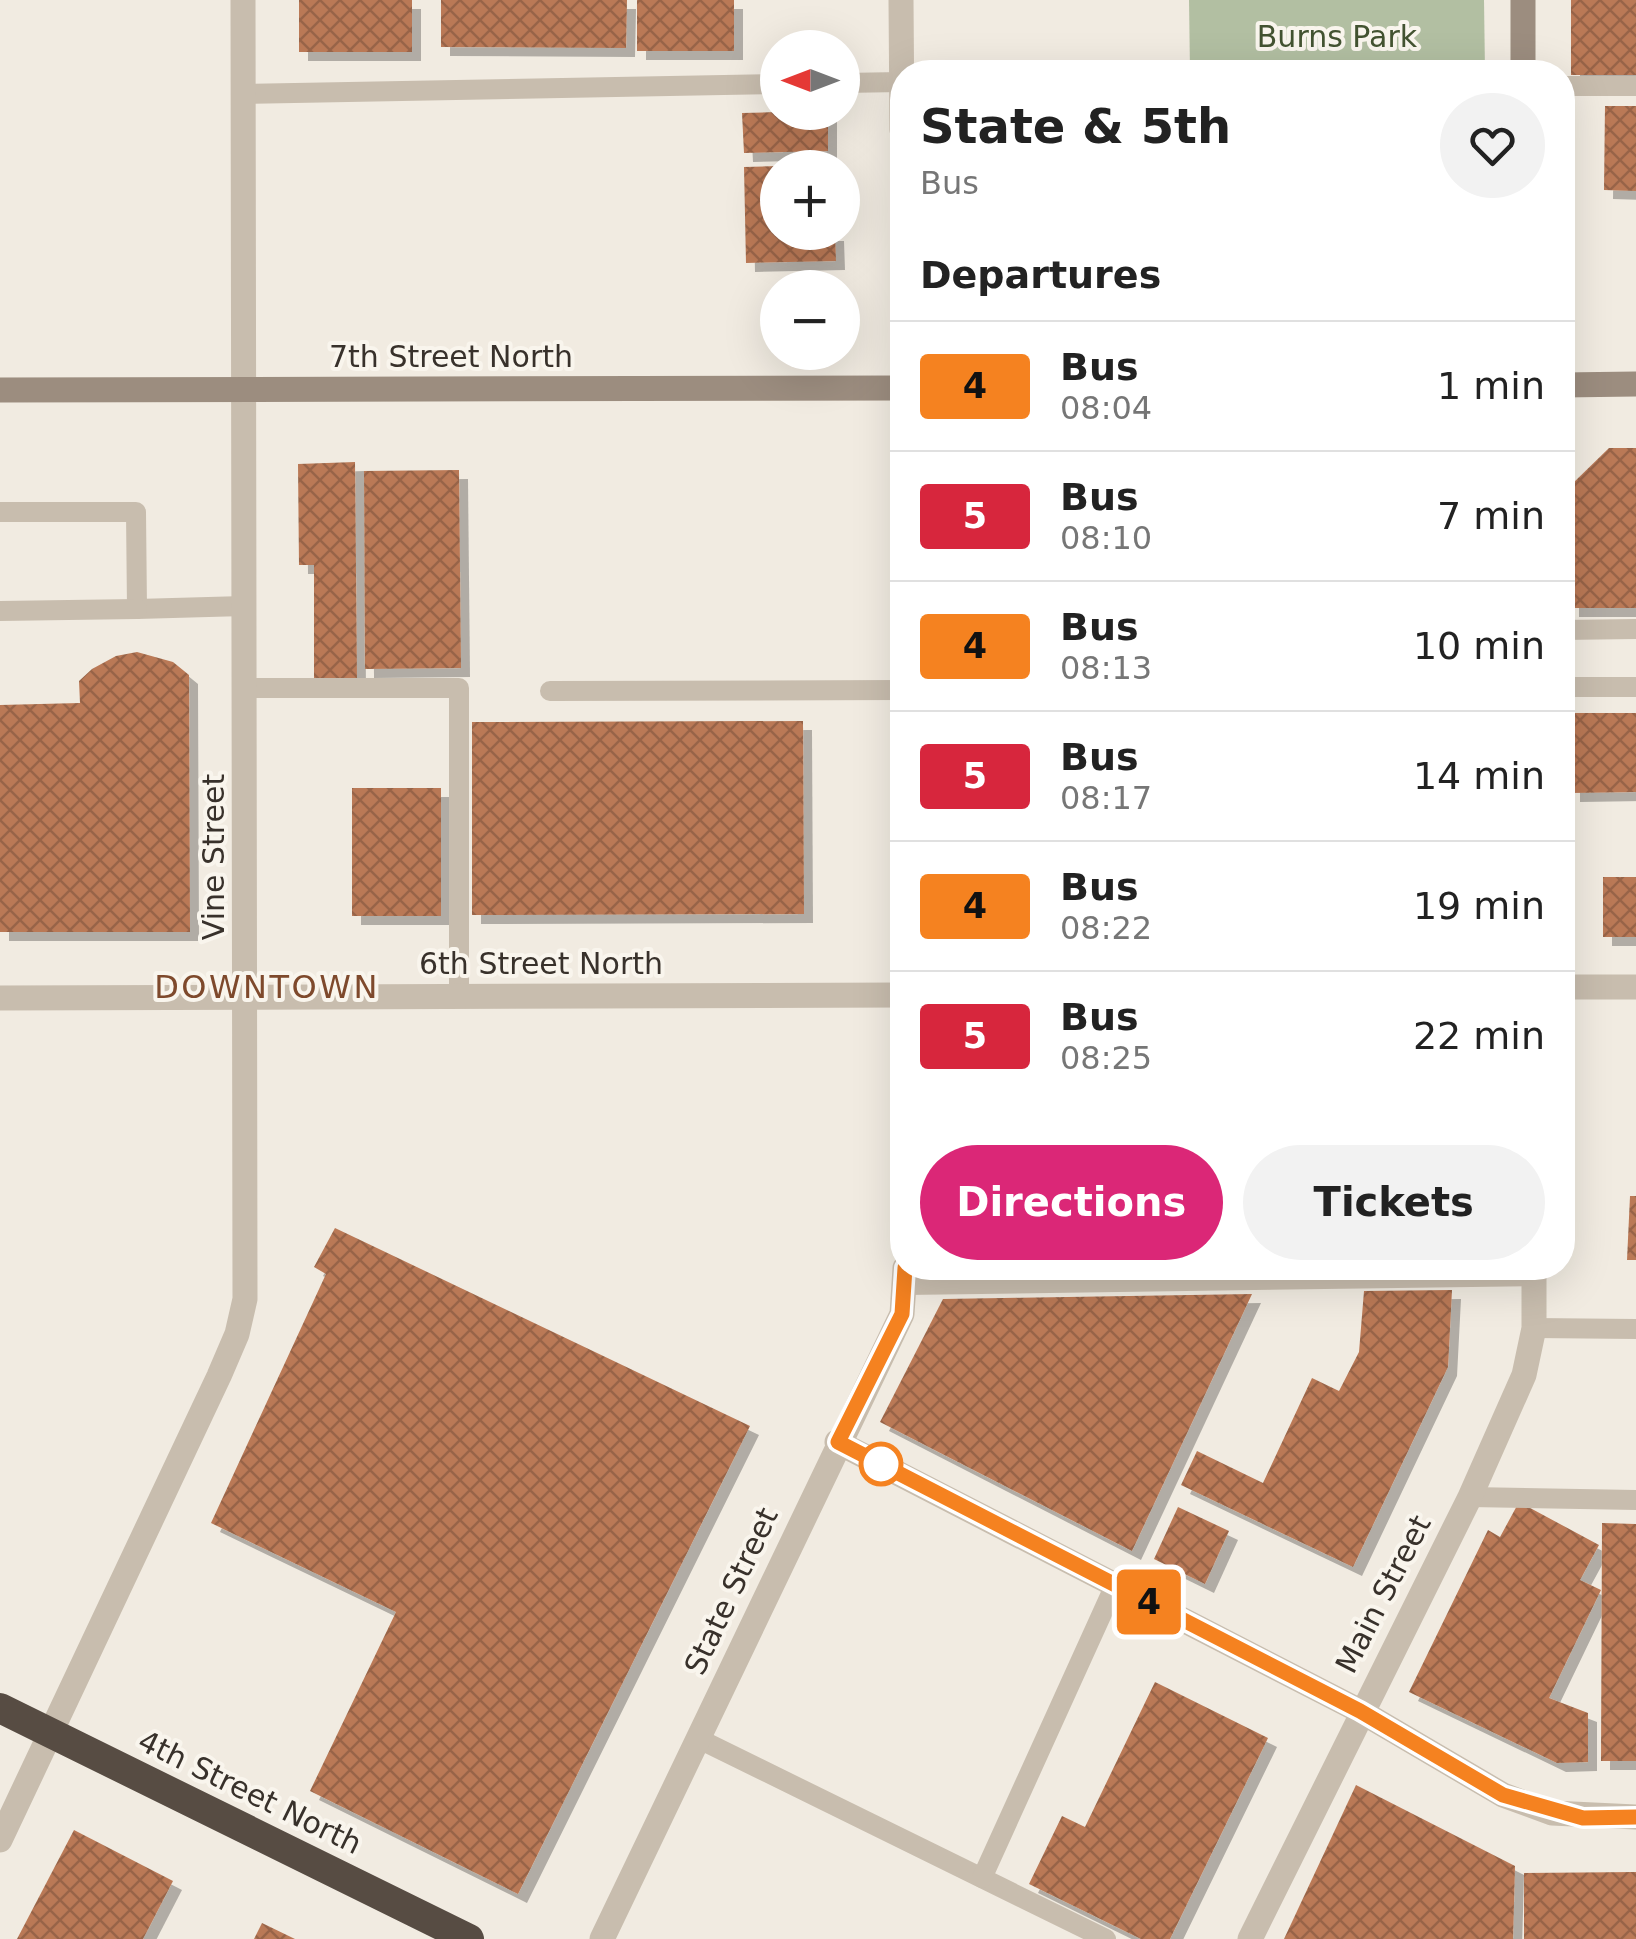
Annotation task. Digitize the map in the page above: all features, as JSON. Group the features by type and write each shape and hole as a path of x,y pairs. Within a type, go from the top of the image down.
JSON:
{"highway":[{"name":"4th Street North","path":"0,1708 469,1939"}],"main road":[{"path":"1523,0 1524,60"},
{"path":"1575,385 1636,384"},
{"name":"7th Street North","path":"0,390 890,388"}],"street":[{"name":"Vine Street","path":"0,1840 237,1334 247,1258 243,0"},
{"path":"900,0 901,60"},
{"path":"1575,987 1636,987"},
{"name":"6th Street North","path":"0,998 890,995"},
{"name":"State Street","path":"602,1939 902,1314 905,1280"},
{"name":"Main Street","path":"1250,1939 1360,1711 1470,1497 1524,1376 1534,1328 1534,1280"},
{"path":"838,1442 1360,1711 1503,1795 1583,1818 1636,1817"}],"lane":[{"path":"860,82 890,82"},
{"path":"242,94 760,84"},
{"path":"1575,86 1636,86"},
{"path":"0,512 136,512 137,609"},
{"path":"0,610 244,606"},
{"path":"1575,630 1636,628"},
{"path":"1575,687 1636,687"},
{"path":"245,688 460,688 459,994"},
{"path":"550,691 890,690"},
{"path":"1534,1328 1636,1329"},
{"path":"1470,1497 1636,1500"},
{"path":"982,1878 1115,1585"},
{"path":"697,1738 1106,1939"}],"green space":[{"name":"Burns Park","path":"1189,0 1484,0 1485,60 1190,60"}],"building":[{"path":"299,0 412,0 412,52 299,52"},
{"path":"441,0 627,0 626,48 441,47"},
{"path":"637,0 734,0 734,51 637,51"},
{"path":"1571,0 1636,0 1636,75 1575,75 1575,60 1571,60"},
{"path":"1605,106 1636,106 1636,191 1604,190"},
{"path":"742,113 760,113 760,130 828,130 828,150 744,153"},
{"path":"744,167 760,167 760,250 836,250 836,261 746,263"},
{"path":"1609,448 1636,448 1636,608 1575,608 1575,481"},
{"path":"355,462 357,681 314,681 314,565 299,565 298,464"},
{"path":"459,470 461,668 365,669 364,471"},
{"path":"137,652 173,662 189,675 190,932 0,932 0,705 80,703 79,681 92,669 116,656"},
{"path":"1575,713 1636,713 1636,792 1575,793"},
{"path":"803,721 804,914 472,915 472,722"},
{"path":"352,788 441,788 441,916 352,916"},
{"path":"1603,877 1636,877 1636,937 1603,937"},
{"path":"1630,1196 1636,1196 1636,1260 1627,1260"},
{"path":"335,1228 750,1426 518,1894 310,1791 396,1612 211,1523 326,1274 314,1267"},
{"path":"1452,1290 1448,1367 1353,1567 1181,1485 1197,1451 1263,1483 1312,1378 1339,1391 1359,1352 1364,1291"},
{"path":"1252,1294 1132,1551 880,1422 943,1299"},
{"path":"1519,1502 1599,1545 1580,1580 1601,1590 1549,1698 1588,1713 1588,1762 1557,1763 1409,1692 1488,1530 1500,1537"},
{"path":"1178,1507 1229,1531 1205,1584 1154,1559"},
{"path":"1602,1523 1636,1524 1636,1761 1601,1761"},
{"path":"1155,1682 1268,1738 1170,1939 1141,1939 1029,1884 1062,1816 1085,1827"},
{"path":"1356,1785 1515,1866 1513,1939 1284,1939"},
{"path":"74,1830 173,1881 143,1939 17,1939"},
{"path":"1636,1872 1636,1939 1524,1939 1524,1873"},
{"path":"262,1923 295,1939 254,1939"}],"bus line":[{"name":"4","path":"905,1280 902,1314 838,1442 1360,1711 1503,1795 1583,1818 1636,1817"}],"district":[{"name":"DOWNTOWN","path":"267,987"}]}
